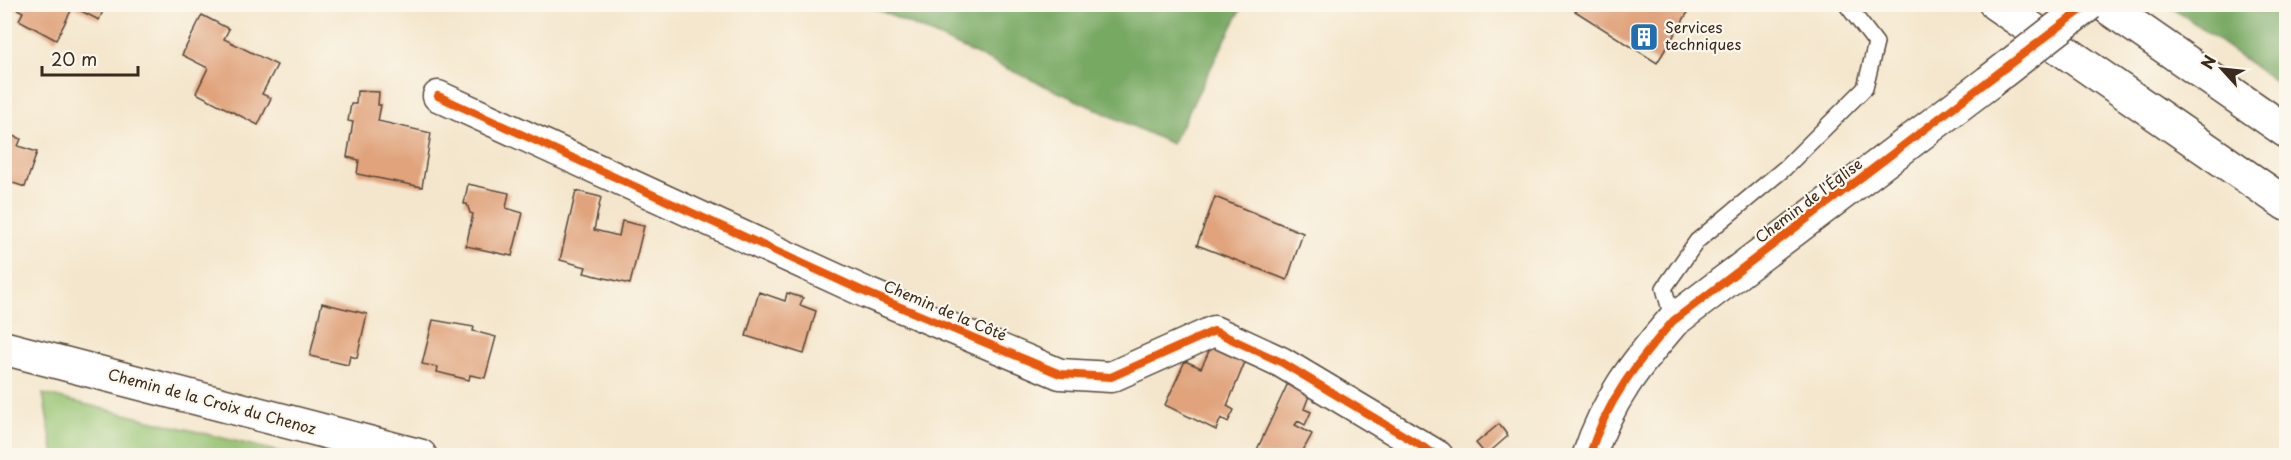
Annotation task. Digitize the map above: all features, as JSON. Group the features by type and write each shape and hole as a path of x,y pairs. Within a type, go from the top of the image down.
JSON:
{"main road":[{"path":"1996,4 2286,204"},
{"name":"Chemin de l'Église","path":"1589,456 1600,425 1631,369 1673,321 2089,4"},
{"path":"2103,4 2286,130"},
{"name":"Chemin de la Croix du Chenoz","path":"4,348 420,456"}],"street":[{"name":"Chemin de la Côté","path":"438,96 867,293 1060,374 1111,377 1214,331 1281,362 1438,456"}],"lane":[{"path":"1673,321 1664,288 1697,241 1785,168 1865,88 1876,42 1846,4"}],"green space":[{"path":"868,5 1243,5 1172,144"},
{"path":"2169,5 2286,5 2286,89"},
{"path":"43,394 292,455 54,455"}],"building":[{"path":"8,4 106,4 99,20 73,7 56,40 19,20 23,12"},
{"name":"Services techniques","path":"1579,4 1693,4 1657,63 1575,11"},
{"path":"202,15 229,29 224,39 277,65 262,94 271,98 258,125 196,93 208,68 182,55"},
{"path":"357,91 379,92 378,105 381,105 378,121 431,133 422,187 357,174 359,160 347,157 353,122 348,121 351,104 356,104"},
{"path":"4,133 21,139 18,146 37,152 25,187 4,180"},
{"path":"468,184 509,193 506,208 523,213 512,256 466,246 473,214 470,213 467,204 464,204"},
{"path":"576,191 601,197 594,230 619,236 622,221 644,226 630,284 584,273 586,267 560,260"},
{"path":"1215,197 1303,233 1287,280 1197,245"},
{"path":"759,292 785,301 787,293 803,298 800,305 816,311 804,354 746,336"},
{"path":"322,303 367,314 357,358 350,356 348,365 310,356"},
{"path":"433,320 474,327 473,331 496,337 485,378 470,375 469,380 437,372 438,367 422,364"},
{"path":"1212,345 1245,362 1227,406 1234,410 1228,422 1221,418 1216,430 1165,405 1185,361 1201,368"},
{"path":"1289,381 1311,391 1304,409 1311,412 1305,425 1298,421 1295,425 1312,434 1300,456 1254,456"},
{"path":"1499,424 1508,436 1486,455 1476,443"}],"cycle path":[{"path":"1589,456 1614,400 1673,321 2089,4"},
{"path":"438,96 867,293 1060,374 1111,377 1214,331 1281,362 1438,456"}],"place":[{"name":"Services techniques","path":"1644,37"}]}
